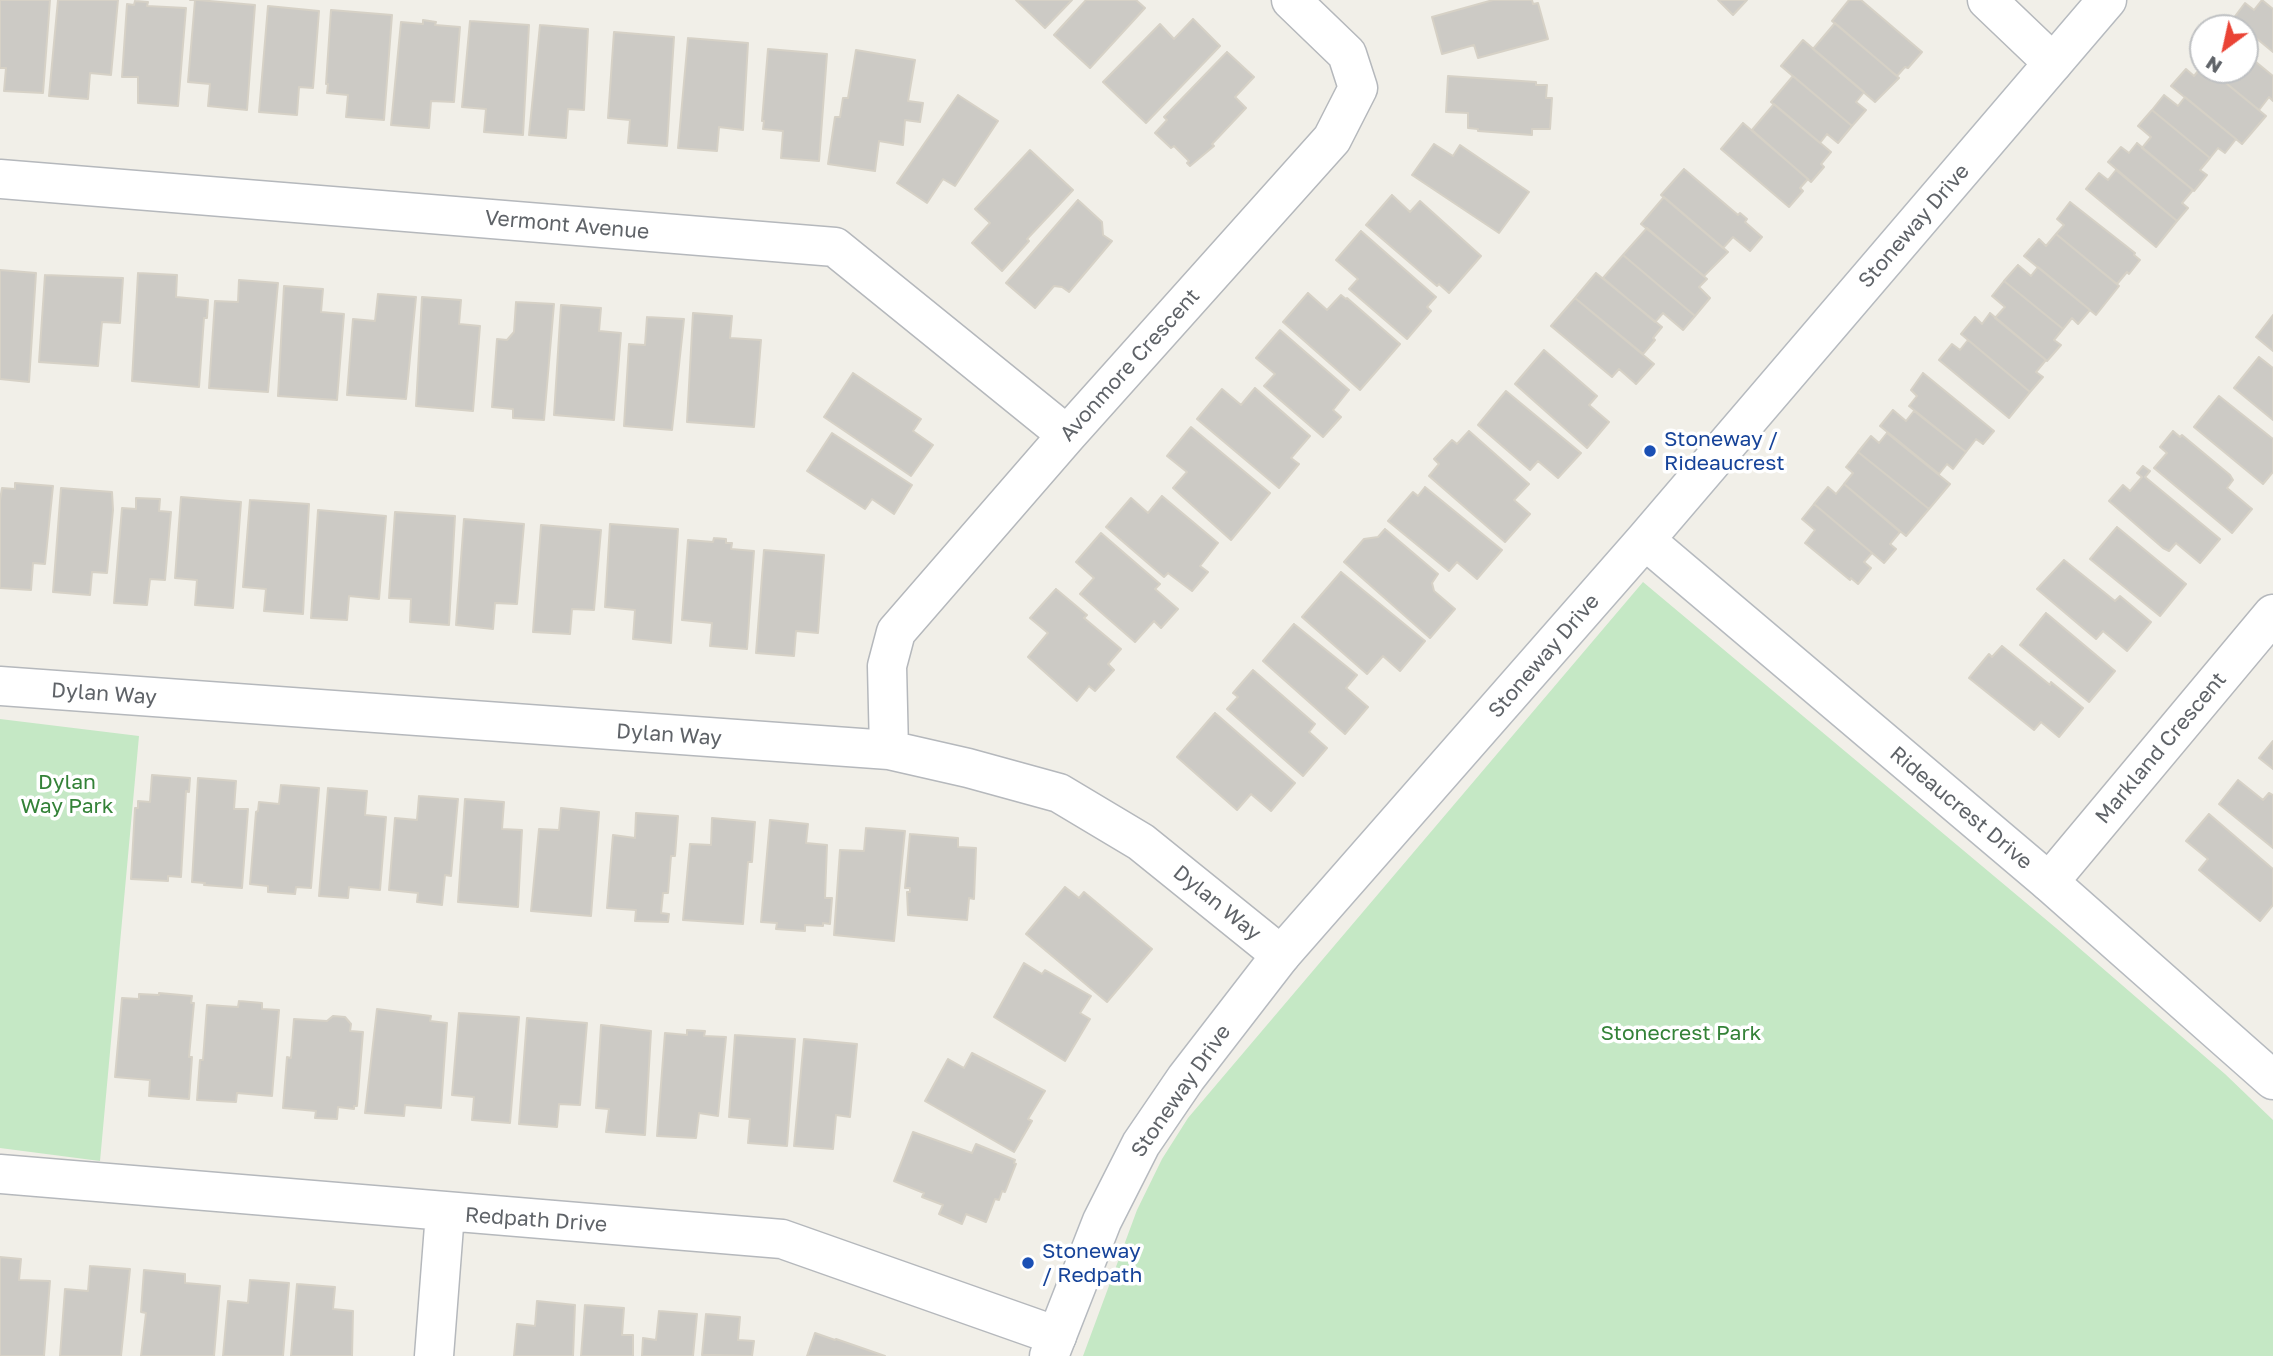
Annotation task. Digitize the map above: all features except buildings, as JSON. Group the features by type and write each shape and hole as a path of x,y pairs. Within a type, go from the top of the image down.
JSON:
{"street":[{"name":"Avonmore Crescent","path":"889,750 887,666 896,632 1067,435 1332,139 1358,88 1347,54 1290,0"},
{"path":"1987,0 2053,63"},
{"name":"Stoneway Drive","path":"1053,1346 1102,1220 1141,1144 1186,1078 1281,955 1645,540 2107,0"},
{"name":"Vermont Avenue","path":"0,179 835,247 1067,435"},
{"name":"Rideaucrest Drive","path":"1645,540 2049,882 2273,1080"},
{"name":"Markland Crescent","path":"2049,882 2273,614"},
{"name":"Dylan Way","path":"0,686 889,750 1059,793 1141,842 1281,955"},
{"name":"Redpath Drive","path":"0,1174 782,1239 1053,1346"},
{"path":"434,1356 445,1213"}],"green space":[{"name":"Stonecrest Park","path":"1643,582 2056,928 2225,1074 2273,1120 2273,1356 1083,1356 1137,1210 1162,1159 1188,1118"},
{"name":"Dylan Way Park","path":"0,719 139,736 100,1161 0,1148"}],"place":[{"name":"Stoneway / Rideaucrest","path":"1650,451"},
{"name":"Stoneway / Redpath","path":"1028,1263"}]}
